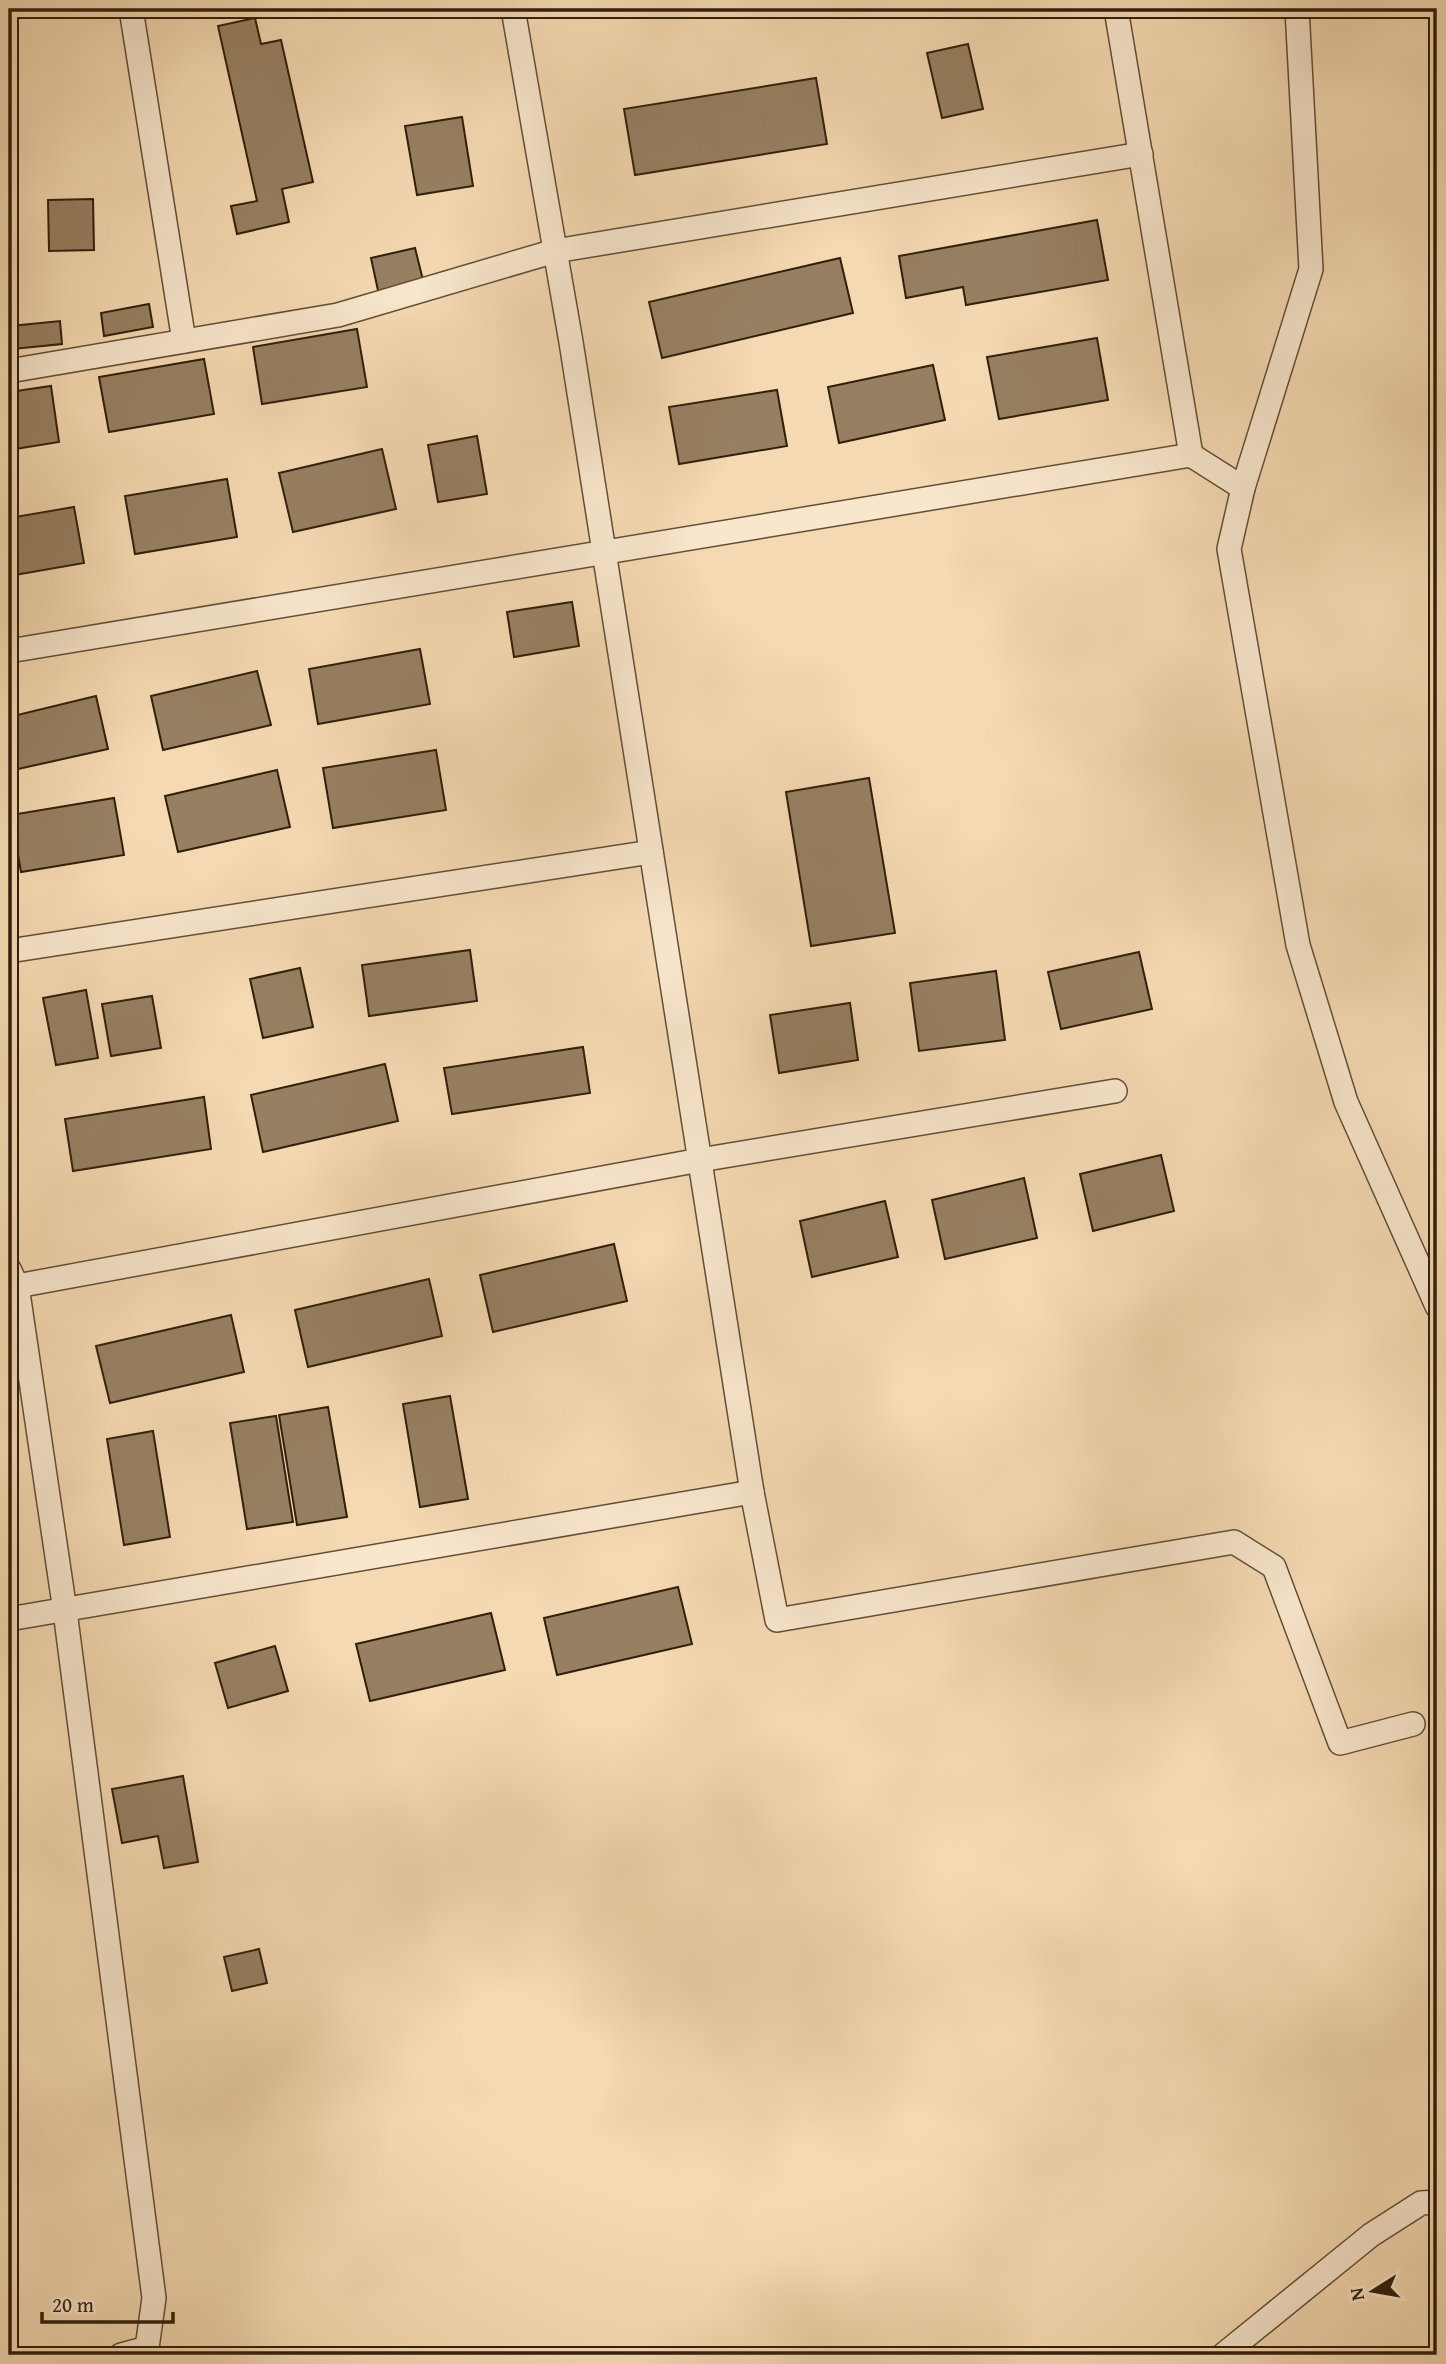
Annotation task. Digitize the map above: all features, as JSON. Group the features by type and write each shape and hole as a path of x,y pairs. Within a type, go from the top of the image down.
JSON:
{"lane":[{"path":"131,9 184,341"},
{"path":"513,9 604,552 752,1492 777,1620 1234,1542 1274,1567 1340,1743 1413,1724"},
{"path":"1116,9 1191,455"},
{"path":"1297,9 1311,270 1243,488 1229,549 1298,945 1346,1102 1437,1306"},
{"path":"9,371 338,315 555,251 1141,154"},
{"path":"9,652 1191,455 1243,488"},
{"path":"9,950 651,852"},
{"path":"121,2355 147,2348 155,2298 65,1611 13,1277 1115,1091"},
{"path":"9,1619 752,1492"},
{"path":"1223,2355 1371,2235 1421,2203 1437,2202"}],"building":[{"path":"255,18 261,44 281,40 313,182 282,189 289,222 237,234 231,206 257,201 218,26"},
{"path":"968,44 983,109 942,118 927,53"},
{"path":"816,78 827,144 635,175 624,109"},
{"path":"462,117 473,186 417,195 405,126"},
{"path":"93,199 94,250 49,251 48,200"},
{"path":"1097,220 1108,280 966,305 963,287 906,298 899,256"},
{"path":"415,248 424,284 379,295 371,258"},
{"path":"840,258 853,313 662,358 649,302"},
{"path":"149,304 153,327 104,336 101,313"},
{"path":"60,321 62,344 13,349 11,326"},
{"path":"357,329 367,387 262,404 253,347"},
{"path":"1097,338 1108,400 999,419 987,357"},
{"path":"204,359 214,414 109,432 99,377"},
{"path":"933,365 945,420 839,443 828,387"},
{"path":"51,386 59,442 9,450 9,392"},
{"path":"777,390 787,446 679,464 669,407"},
{"path":"477,436 487,494 438,502 428,445"},
{"path":"382,449 396,509 293,532 279,473"},
{"path":"227,479 237,537 135,554 125,496"},
{"path":"74,507 84,563 9,576 9,518"},
{"path":"572,602 579,646 514,657 507,612"},
{"path":"420,649 430,704 318,724 309,669"},
{"path":"257,671 271,725 163,750 151,696"},
{"path":"96,696 108,749 9,771 9,717"},
{"path":"436,750 446,810 333,828 323,768"},
{"path":"277,770 290,827 178,852 165,796"},
{"path":"869,778 895,933 811,946 786,792"},
{"path":"114,798 124,855 21,872 11,815"},
{"path":"470,950 477,1001 369,1016 362,965"},
{"path":"1139,952 1152,1009 1061,1029 1048,972"},
{"path":"300,968 313,1027 263,1038 250,979"},
{"path":"996,971 1005,1040 919,1051 910,983"},
{"path":"86,990 98,1058 56,1065 43,998"},
{"path":"152,996 161,1048 111,1056 102,1004"},
{"path":"850,1003 858,1060 779,1073 770,1015"},
{"path":"583,1047 590,1093 452,1114 444,1068"},
{"path":"385,1064 398,1121 263,1152 251,1095"},
{"path":"204,1097 211,1149 73,1171 65,1119"},
{"path":"1161,1155 1174,1211 1093,1231 1080,1174"},
{"path":"1024,1178 1037,1238 945,1259 932,1200"},
{"path":"885,1201 898,1257 812,1277 800,1221"},
{"path":"614,1244 627,1301 493,1332 480,1275"},
{"path":"429,1279 442,1336 308,1367 295,1310"},
{"path":"231,1315 244,1372 110,1403 96,1346"},
{"path":"450,1396 468,1499 420,1507 403,1404"},
{"path":"328,1407 347,1517 297,1525 279,1415"},
{"path":"276,1416 293,1522 247,1529 230,1423"},
{"path":"153,1431 170,1537 124,1545 107,1439"},
{"path":"678,1587 692,1644 557,1675 544,1618"},
{"path":"491,1613 505,1670 370,1701 356,1644"},
{"path":"275,1646 288,1691 228,1708 215,1663"},
{"path":"183,1776 198,1862 164,1868 158,1836 122,1843 112,1789"},
{"path":"259,1949 267,1983 232,1991 224,1957"}]}
